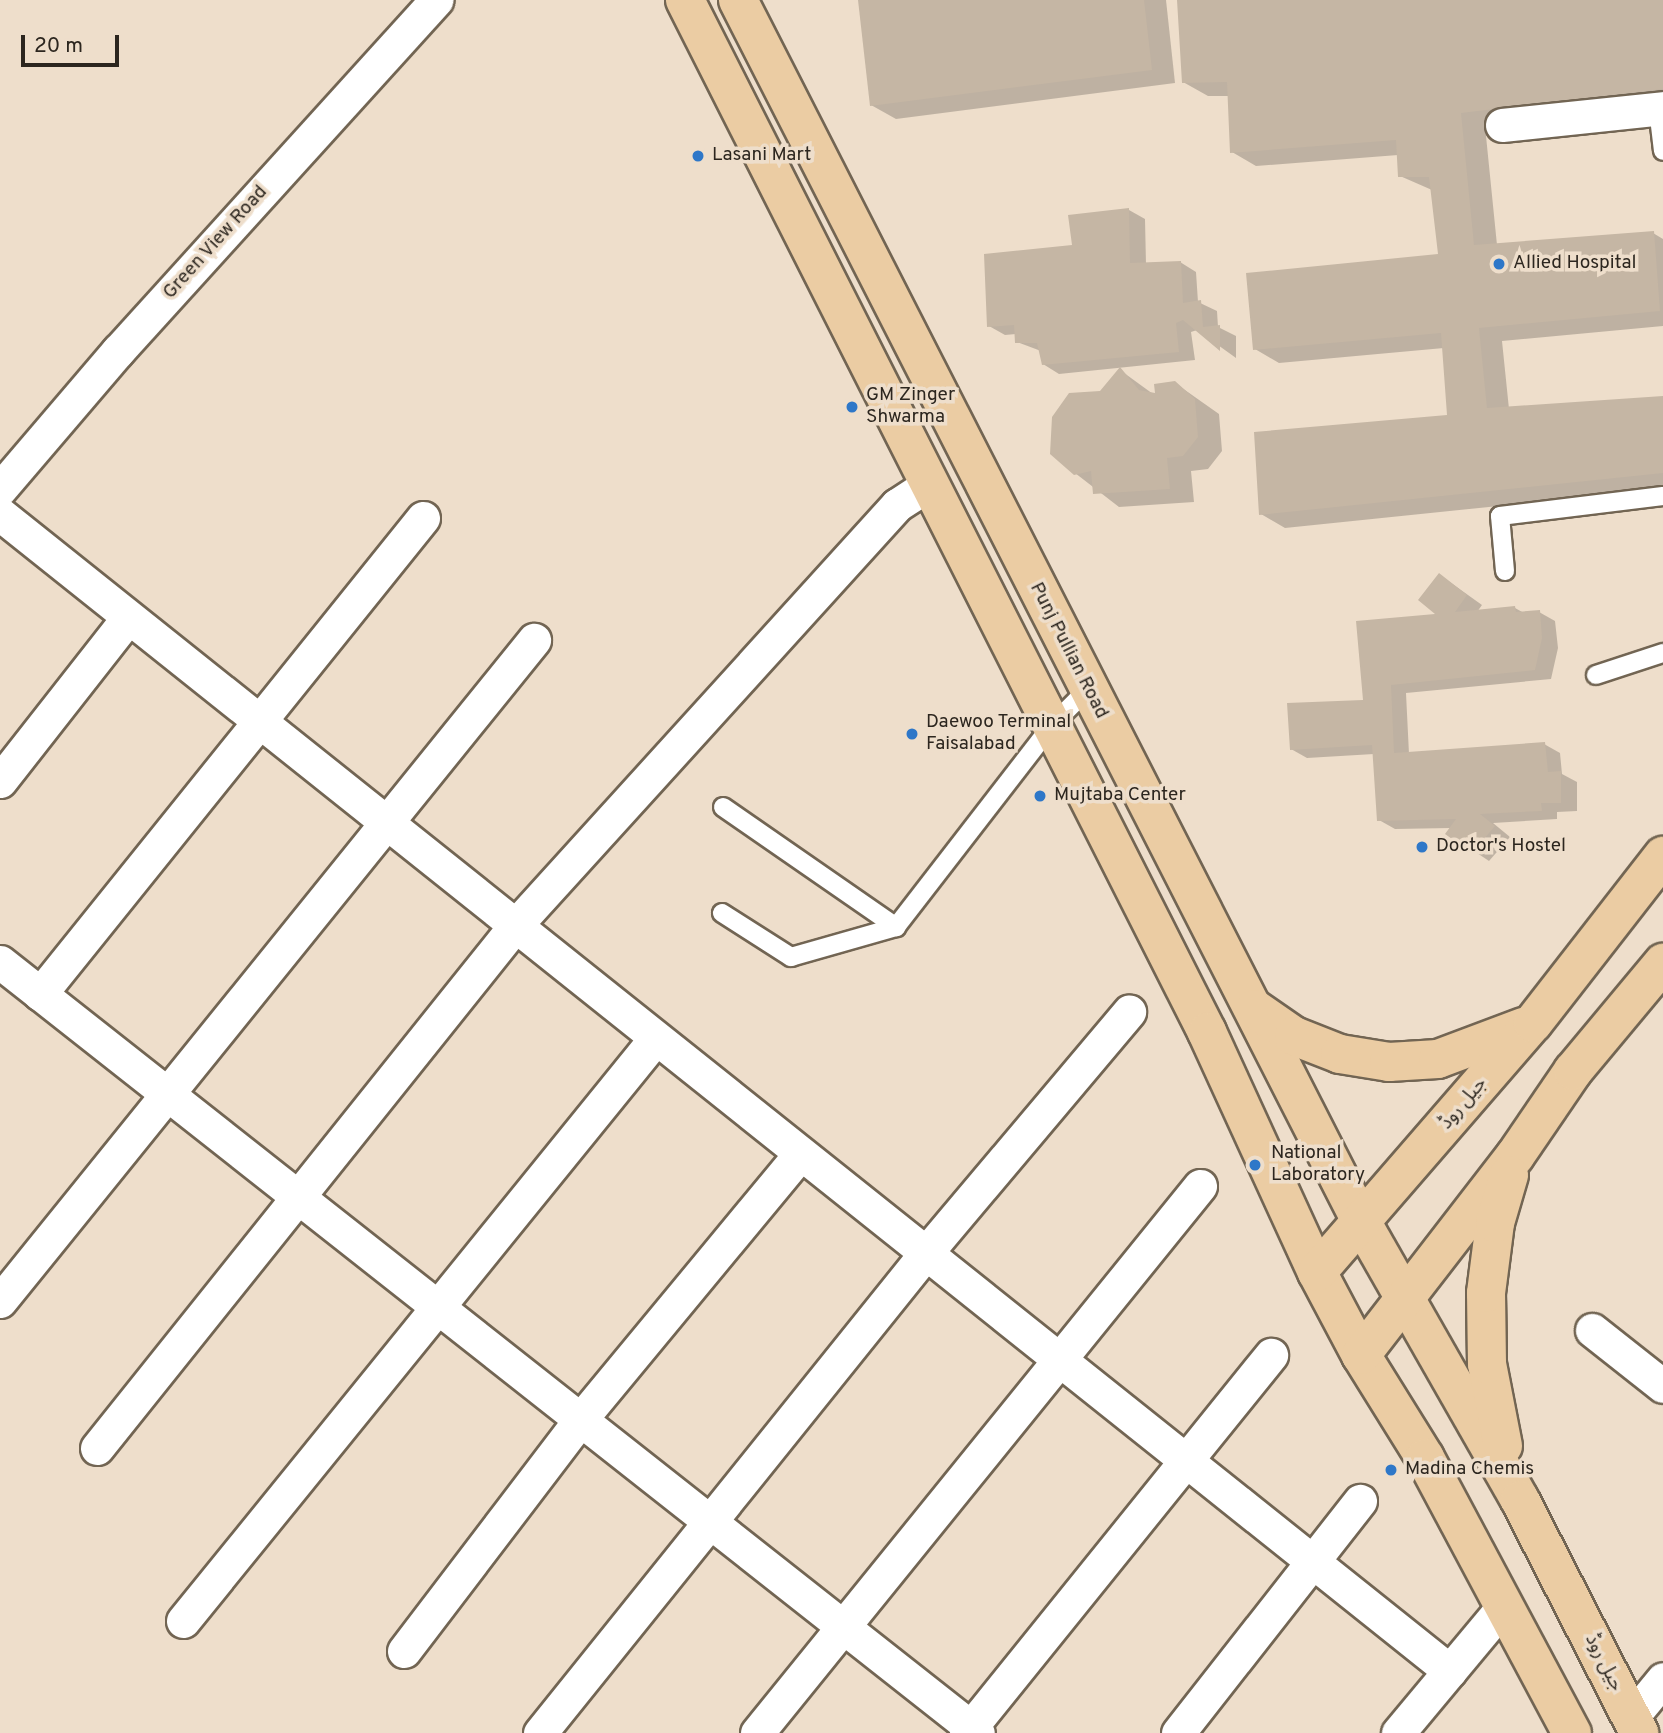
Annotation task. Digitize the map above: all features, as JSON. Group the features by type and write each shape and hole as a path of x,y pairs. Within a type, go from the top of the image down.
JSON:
{"main road":[{"path":"685,0 1207,1032 1317,1272 1361,1355 1425,1458 1572,1733"},
{"name":"Punj Pullian Road","path":"738,0 1087,690 1254,1008 1362,1223 1406,1297"},
{"name":"جیل روڈ","path":"1317,1272 1533,1023 1663,856"},
{"path":"1361,1355 1515,1156 1573,1071 1663,963"},
{"path":"1254,1008 1294,1036 1340,1054 1389,1062 1438,1059 1485,1045 1533,1023"},
{"path":"1515,1156 1495,1223 1486,1317 1487,1364 1498,1433 1520,1500"},
{"name":"جیل روڈ","path":"1406,1297 1520,1500 1635,1726"}],"street":[{"name":"Green View Road","path":"0,489 118,351 436,0"},
{"path":"1503,125 1661,109"},
{"path":"97,1448 514,927 897,505 931,483"},
{"path":"0,514 256,722 1450,1671"},
{"path":"40,994 422,518"},
{"path":"0,781 127,619"},
{"path":"0,1301 169,1096 534,640"},
{"path":"0,962 971,1731 1270,1355"},
{"path":"540,1733 925,1254 1129,1012"},
{"path":"183,1621 655,1039"},
{"path":"404,1651 580,1420 800,1154"},
{"path":"757,1733 1200,1186"},
{"path":"1592,1330 1663,1386"},
{"path":"1178,1733 1311,1560 1360,1502"},
{"path":"1398,1733 1504,1606"},
{"path":"1635,1726 1663,1679"}],"lane":[{"path":"1661,109 1663,151"},
{"path":"1505,571 1500,516 1663,496"},
{"path":"1596,675 1663,653"},
{"path":"722,912 791,957 896,928 1053,724 1087,690"},
{"path":"723,807 896,928"}],"building":[{"path":"858,0 1144,0 1152,70 870,106"},
{"name":"Allied Hospital","path":"1177,0 1663,0 1663,89 1461,113 1474,245 1654,231 1660,311 1479,328 1487,408 1663,396 1663,473 1259,515 1254,432 1447,415 1441,333 1253,350 1246,273 1438,254 1429,177 1398,177 1396,140 1230,153 1227,82 1182,83"},
{"path":"1129,208 1130,263 1181,261 1183,303 1201,300 1203,327 1220,325 1220,351 1183,320 1176,323 1179,352 1042,365 1037,343 1015,343 1014,325 987,327 984,254 1072,245 1068,215"},
{"path":"1120,367 1139,390 1155,393 1154,384 1175,381 1195,399 1198,437 1183,456 1167,458 1170,489 1093,494 1091,471 1074,475 1050,454 1052,417 1069,393 1100,391"},
{"path":"1439,573 1467,595 1455,612 1515,606 1516,612 1540,610 1542,638 1535,670 1391,685 1394,753 1545,742 1548,772 1561,771 1561,803 1541,803 1542,811 1480,814 1495,826 1472,853 1445,834 1456,819 1377,821 1372,745 1290,750 1287,703 1363,700 1356,621 1435,614 1418,600"}],"place":[{"name":"Lasani Mart","path":"698,156"},
{"name":"Allied Hospital","path":"1499,264"},
{"name":"GM Zinger Shwarma","path":"852,407"},
{"name":"Daewoo Terminal Faisalabad","path":"912,734"},
{"name":"Mujtaba Center","path":"1040,796"},
{"name":"Doctor's Hostel","path":"1422,847"},
{"name":"National Laboratory","path":"1255,1165"},
{"name":"Madina Chemis","path":"1391,1470"}]}
